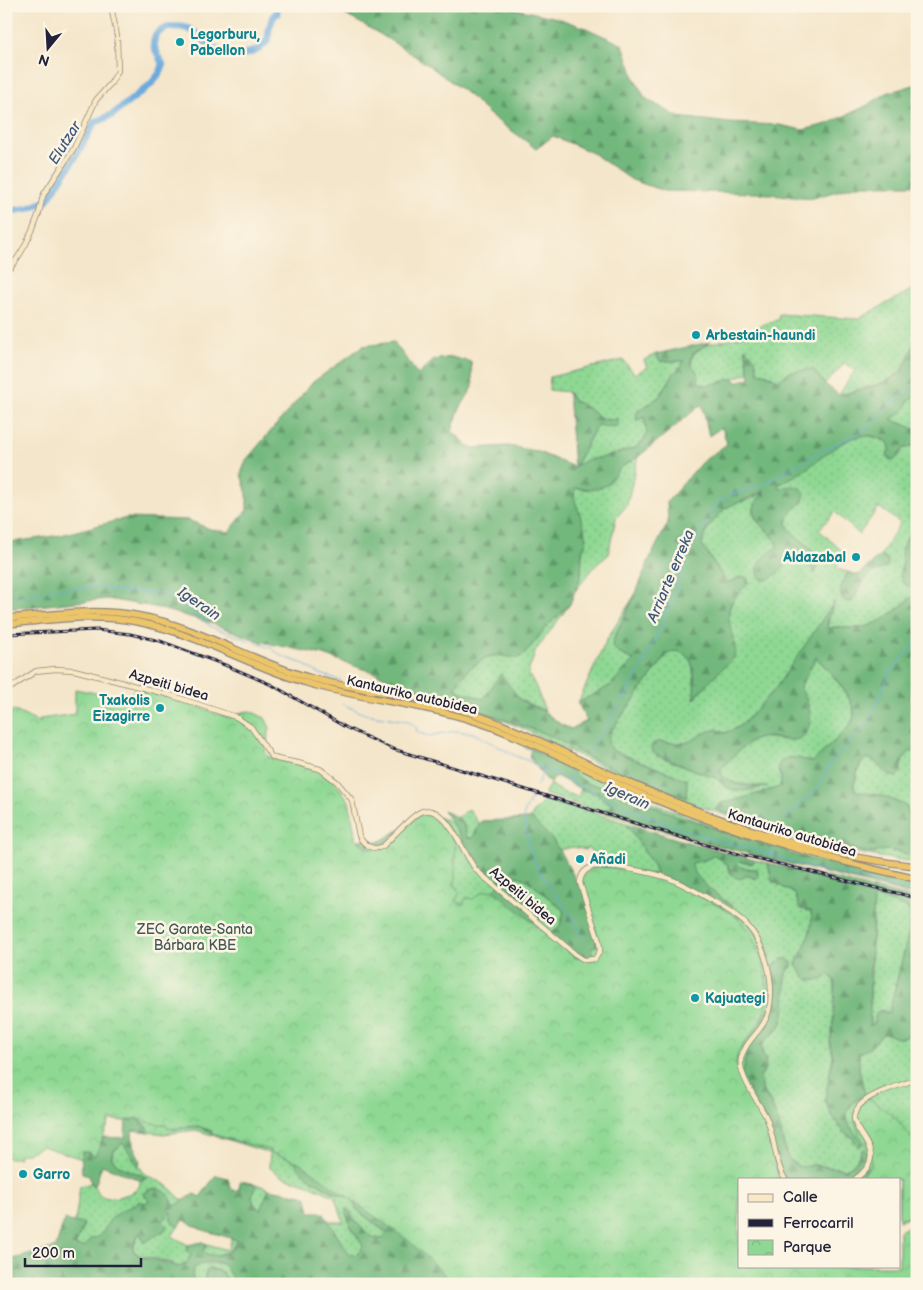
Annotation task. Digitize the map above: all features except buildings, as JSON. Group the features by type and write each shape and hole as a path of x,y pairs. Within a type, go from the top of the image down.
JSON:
{"highway":[{"name":"Kantauriko autobidea","path":"6,618 88,611 123,613 158,620 296,674 357,689 423,700 485,718 522,732 652,792 762,832 847,856 917,866"},
{"name":"Kantauriko autobidea","path":"6,624 88,617 124,619 158,626 302,682 348,693 421,706 490,726 641,794 739,832 806,852 917,880"}],"main road":[{"path":"6,271 17,261 40,208 41,200 74,148 96,100 111,83 118,71 117,36 111,6"},
{"name":"Azpeiti bidea","path":"6,690 36,671 74,670 170,695 236,717 251,727 271,756 278,760 298,762 320,769 337,782 352,800 359,836 369,847 378,849 383,846 419,812 430,811 440,815 449,825 476,870 584,960 595,959 600,950 580,883 582,875 591,868 616,866 666,877 731,912 745,923 756,938 769,975 771,998 767,1018 761,1029 743,1051 740,1064 754,1096 767,1118 774,1140 779,1167 784,1178"},
{"path":"856,1178 867,1169 871,1159 867,1144 854,1122 856,1109 866,1100 917,1079"},
{"path":"826,1284 832,1284"}],"green space":[{"path":"327,6 503,6 557,18 586,28 623,45 634,77 645,98 678,117 730,123 779,125 803,130 827,124 864,107 887,93 917,84 917,185 858,185 813,198 757,193 664,191 632,180 591,152 553,136 536,149 490,115 451,81 417,57 364,25"},
{"path":"917,287 917,339 902,370 886,382 839,395 855,370 845,363 825,384 813,369 787,373 782,379 776,380 768,374 758,372 745,348 749,373 724,382 710,385 699,383 697,372 691,365 693,355 698,350 716,342 741,336 778,320 779,314 858,319"},
{"path":"917,339 917,396 909,400 904,411 891,419 917,430 917,444 903,449 896,458 890,460 887,456 890,447 888,442 877,437 856,437 836,447 805,470 778,485 780,489 794,486 805,492 802,501 790,514 787,524 816,557 815,574 805,555 796,546 787,557 786,565 781,571 767,580 760,576 758,567 760,562 777,548 773,537 755,517 755,505 764,492 725,508 707,529 702,545 727,583 740,577 746,577 749,582 735,598 729,611 735,644 734,658 711,679 694,699 694,672 690,660 680,652 674,651 669,653 611,731 608,739 610,747 614,751 687,780 686,798 588,757 551,736 324,655 262,642 205,621 154,607 107,599 6,609 6,543 61,535 127,518 188,520 210,529 229,532 247,510 247,494 241,474 246,460 313,382 363,346 394,342 418,375 434,360 452,357 471,362 473,387 459,410 452,431 471,448 508,446 536,451 574,467 568,392 573,400 600,418 608,420 617,419 618,426 597,425 575,466 586,460 605,457 635,448 644,440 647,433 644,417 636,421 637,412 659,397 673,375 685,361 660,361 656,354 710,342 694,353 690,363 697,372 699,383 704,385 734,378 736,382 750,378 745,348 755,358 758,372 779,380 790,372 813,369 825,384 839,395 892,379 904,368","holes":["702,404 709,436 722,427 727,444 702,462 667,502 668,523 649,560 636,593 613,641 612,646 618,653 634,660 611,685 578,703 587,721 571,729 560,724 545,712 520,700 501,674 483,699 455,689 460,678 485,658 497,655 517,658 523,656 548,625 570,604 581,575 582,551 586,542 584,527 574,497 575,488 596,489 607,485 621,467 638,457"]},
{"path":"656,354 660,361 686,361 673,375 659,397 637,412 637,420 644,417 647,433 644,440 635,448 605,457 586,460 575,467 597,425 618,426 617,419 608,420 600,418 573,400 568,392 549,390 550,377 623,360 635,374 647,367 644,360"},
{"path":"917,396 917,430 890,419 903,410 910,398"},
{"path":"867,435 888,442 890,447 887,454 899,456 903,449 917,444 917,519 901,550 903,563 900,570 902,582 917,591 917,593 890,615 874,624 853,628 834,627 827,629 830,615 768,699 739,726 724,733 717,729 713,730 687,742 658,742 651,748 656,755 718,779 736,790 764,787 732,781 721,774 721,769 730,758 748,743 755,740 762,738 789,740 801,738 809,717 809,708 800,687 816,657 841,686 852,704 854,712 851,724 813,762 794,758 784,759 778,771 781,778 780,787 721,803 715,809 756,823 775,832 681,800 592,762 520,727 453,704 454,701 555,737 588,757 686,798 687,780 614,751 608,739 611,731 669,653 674,651 680,652 690,660 694,672 695,699 711,679 734,658 729,621 730,607 736,595 748,582 748,579 740,577 728,584 702,545 709,527 721,511 732,504 750,499 766,491 755,506 754,514 760,524 773,537 777,548 769,553 760,563 762,580 768,579 777,572 796,546 805,555 815,574 817,565 815,557 806,545 790,530 787,524 789,513 804,500 780,489 778,485 805,470 836,446 859,436","holes":["879,507 900,523 882,556 863,582 853,600 851,602 842,599 841,588 848,572 836,569 843,552 819,530 835,512 859,534"]},
{"path":"638,457 627,505 616,518 608,555 596,565 576,590 581,575 582,551 585,546 574,497 575,488 591,490 615,474 621,467"},
{"path":"917,519 917,591 902,582 900,574 903,563 901,550"},
{"path":"881,555 888,560 888,565 866,577 853,600 846,602 840,591 848,572 858,575"},
{"path":"636,593 614,637 623,656 634,659 611,685 578,703 607,639"},
{"path":"917,593 917,669 912,683 911,707 917,703 917,749 904,758 900,773 896,777 886,773 872,759 865,759 859,767 853,785 855,791 883,796 906,806 909,813 917,816 917,856 888,850 869,853 792,834 792,838 715,809 721,803 780,787 781,778 778,766 784,759 798,758 813,762 851,724 854,712 852,704 841,686 816,657 800,687 808,703 810,714 809,725 805,735 795,740 768,737 750,742 721,769 720,772 725,777 736,784 768,787 734,790 722,785 718,779 656,755 652,750 651,746 656,742 684,743 709,731 719,730 724,733 744,723 775,689 835,601 828,619 827,629 835,627 857,628 874,624 890,615"},
{"path":"570,604 536,650 529,670 529,675 545,711 520,700 501,675 483,699 454,689 469,669 485,658 497,655 513,657 525,654 548,625"},
{"name":"ZEC Garate-Santa Bárbara KBE","path":"139,688 230,718 242,712 250,711 265,718 270,728 265,751 269,757 310,767 335,782 349,801 356,839 365,847 371,849 389,843 423,812 433,813 444,822 455,840 455,886 460,893 455,900 463,905 466,898 473,899 482,892 493,890 577,959 580,956 587,958 593,955 591,948 600,945 581,878 592,867 639,871 665,879 732,914 739,920 756,945 763,964 767,984 767,998 763,1014 756,1028 739,1051 736,1064 765,1123 780,1178 738,1178 738,1268 900,1268 900,1231 911,1226 917,1227 917,1284 455,1284 409,1241 299,1162 269,1152 270,1150 211,1134 212,1131 197,1126 168,1129 166,1125 146,1122 137,1118 125,1121 110,1120 95,1156 88,1152 82,1152 82,1159 42,1146 28,1153 18,1155 19,1158 6,1158 6,718 9,718 13,710 40,723 40,719 75,714 75,689 121,698"},
{"name":"ZEC Garate-Santa Bárbara KBE","path":"39,728 350,840 379,842 421,816 445,912 480,904 499,885 481,867 443,810 453,815 463,824 467,838 473,838 481,821 533,820 553,840 579,885 656,874 653,865 626,823 754,860 753,863 740,861 737,864 744,869 757,869 758,876 756,879 747,875 741,879 735,877 728,866 715,855 692,863 694,871 708,888 756,926 763,937 771,958 768,958 753,929 738,915 735,1084 744,1069 746,1052 738,1045 772,1005 775,965 781,959 787,959 792,963 792,967 785,974 784,1015 779,1028 766,1039 763,1045 762,1052 766,1067 760,1077 763,1092 770,1102 779,1123 785,1152 790,1161 800,1167 814,1165 846,1169 855,1164 863,1148 867,1155 866,1168 862,1178 738,1178 738,1268 751,1268 832,1281 437,1266 456,1284 203,1284 207,1270 211,1268 223,1273 228,1281 231,1281 232,1278 225,1266 215,1262 195,1267 192,1274 194,1284 6,1284 6,1261 56,1247 64,1220 84,1224 75,1246 85,1247 90,1239 102,1234 115,1216 140,1201 145,1203 149,1200 143,1194 149,1190 162,1190 175,1206 194,1194 200,1197 216,1175 228,1178 230,1187 234,1191 239,1189 240,1181 256,1184 252,1198 254,1204 260,1210 269,1189 303,1195 307,1198 310,1212 324,1214 348,1253 358,1254 363,1246 350,1225 345,1209 349,1210 358,1224 371,1236 381,1239 387,1233 356,1209 353,1199 320,1184 304,1173 295,1161 299,1159 6,744","holes":["499,869 526,879 564,912 560,926 535,947 519,943 536,917 540,920 537,912 527,899 503,876","170,1212 173,1223 178,1227 184,1220 200,1229 237,1240 232,1249 218,1255 202,1253 207,1244 202,1242 188,1245 186,1251 191,1255 185,1264 178,1267 144,1257 134,1252 133,1248 138,1234 142,1236 144,1243 165,1230 167,1225 163,1221"]},
{"path":"525,745 647,800 772,846 771,848 675,815 603,786 588,784 564,767 531,749 525,748"},
{"path":"531,749 561,764 588,784 607,787 675,815 771,848 772,846 787,850 789,853 917,886 917,896 715,845 605,813 608,808 613,806 597,794 581,789 556,776 550,784 529,757"},
{"path":"917,749 917,816 909,813 906,806 883,796 859,792 854,788 859,769 865,759 872,760 886,773 896,777 901,772 904,757"},
{"path":"550,784 562,792 578,797 581,789 597,794 614,806 608,808 605,813 544,794"},
{"path":"547,798 626,823 653,865 657,875 601,866 597,855 587,848 586,850 573,847 558,850 553,840 530,819 535,810"},
{"path":"469,809 479,824 473,838 466,838 465,827 458,817"},
{"path":"428,814 450,821 481,867 500,885 480,904 456,918"},
{"path":"792,834 874,854 887,850 917,856 917,862 823,846 792,838"},
{"path":"715,855 727,864 730,873 743,878 747,875 756,879 758,871 739,866 737,864 739,861 752,864 754,860 768,863 772,881 795,894 799,906 807,911 811,911 810,932 796,964 808,980 824,979 829,974 835,982 834,1019 830,1040 833,1056 825,1100 831,1114 843,1131 852,1137 858,1146 862,1145 861,1141 848,1122 847,1116 851,1106 865,1094 859,1070 859,1053 870,1048 883,1034 901,1038 917,1029 917,1172 911,1188 917,1191 917,1215 900,1221 900,1178 861,1178 863,1148 854,1163 844,1169 814,1166 800,1168 788,1159 775,1112 763,1092 760,1077 766,1061 762,1046 779,1026 783,1014 789,960 783,959 776,963 773,1005 738,1045 746,1052 744,1069 735,1084 738,915 753,929 768,958 762,936 755,925 708,888 694,871 691,863 705,860"},
{"path":"768,863 917,899 917,1029 901,1038 883,1034 870,1048 859,1053 859,1070 865,1094 850,1106 846,1116 851,1128 861,1141 860,1147 857,1146 852,1137 844,1133 831,1114 825,1100 833,1056 830,1043 833,1024 834,980 829,974 822,980 808,980 802,974 796,964 810,932 811,911 800,909 795,894 772,881","holes":["874,896 907,908 911,916 909,931 889,1013 878,1011 874,1023 870,1026 870,971"]},
{"path":"498,869 526,879 564,912 560,926 535,947 518,943 536,917 539,920 536,912 527,899"},
{"path":"874,896 907,908 911,919 889,1013 883,1010 877,1012 874,1023 869,1026"},
{"path":"869,1098 895,1117 917,1145 917,1212 915,1214 900,1218 900,1178 858,1178 866,1171 871,1158 858,1132 856,1108"},
{"path":"180,1112 173,1130 199,1127 219,1135 267,1148 295,1161 313,1130 319,1184 333,1192 353,1199 362,1214 387,1233 381,1239 366,1233 349,1210 350,1225 363,1246 358,1254 348,1253 326,1219 333,1222 344,1222 334,1196 281,1176 269,1167 270,1153 196,1130 164,1134 148,1132 147,1126 134,1117"},
{"path":"126,1116 134,1117 148,1128 148,1132 132,1130 133,1145 140,1160 139,1167 123,1143 113,1151 111,1157 119,1166 148,1178 140,1180 102,1165 95,1186 91,1183 89,1175 82,1173 81,1152 88,1152 95,1156 102,1137 125,1138"},
{"path":"123,1143 144,1173 168,1186 183,1201 175,1207 165,1192 157,1189 148,1190 149,1200 145,1204 140,1202 112,1218 102,1234 86,1248 75,1246 84,1224 75,1222 80,1186 91,1183 102,1196 112,1198 136,1190 139,1187 140,1180 147,1178 125,1169 114,1161 112,1156 115,1150"},
{"path":"256,1184 269,1189 260,1211 252,1198"},
{"path":"170,1212 173,1222 178,1227 172,1236 188,1245 186,1251 191,1255 186,1265 178,1267 169,1262 139,1255 133,1250 138,1234 142,1236 143,1240"},
{"path":"232,1237 237,1240 230,1251 214,1256 202,1253 207,1244 228,1250"},
{"path":"219,1263 225,1266 232,1277 231,1281 228,1281 222,1272 211,1268 206,1271 203,1284 194,1284 192,1271 197,1265"}],"waterway":[{"name":"Elutzar","path":"157,53 154,47 155,36 158,32 174,27 191,30 208,45 221,51 235,54 250,53 257,50 268,40 269,28 274,15 277,14 277,6"},
{"name":"Elutzar","path":"6,212 30,208 46,201 73,161 94,123 112,115 150,85 160,73 163,65 160,59"},
{"name":"Arriarte erreka","path":"587,753 620,705 643,664 667,614 692,546 716,505 730,495 761,486 810,457 868,428 899,397 917,387"},
{"name":"Igerain","path":"6,599 57,589 94,587 119,591 159,593 170,596 177,604 185,607 210,626 271,648 282,656 301,663 318,673 341,681"},
{"path":"786,818 818,788 830,764 867,723 875,709 889,674 917,641"},
{"name":"Igerain","path":"342,704 365,714 408,721 416,727 417,732 428,736 455,731 473,733 516,756 647,816 705,837 806,866 917,894"},
{"path":"537,785 544,770"},
{"name":"Igerain","path":"569,781 573,775"},
{"path":"532,797 524,816 531,851 536,865 576,924 583,938"},
{"name":"Igerain","path":"768,854 776,850"}],"railway":[{"path":"6,634 97,630 130,634 160,641 272,685 347,728 393,749 723,850 917,898"}],"place":[{"name":"Legorburu, Pabellon","path":"180,42"},
{"name":"Arbestain-haundi","path":"696,335"},
{"name":"Aldazabal","path":"856,557"},
{"name":"Txakolis Eizagirre","path":"160,708"},
{"name":"Añadi","path":"580,859"},
{"name":"Kajuategi","path":"695,998"},
{"name":"Garro","path":"23,1174"}]}
